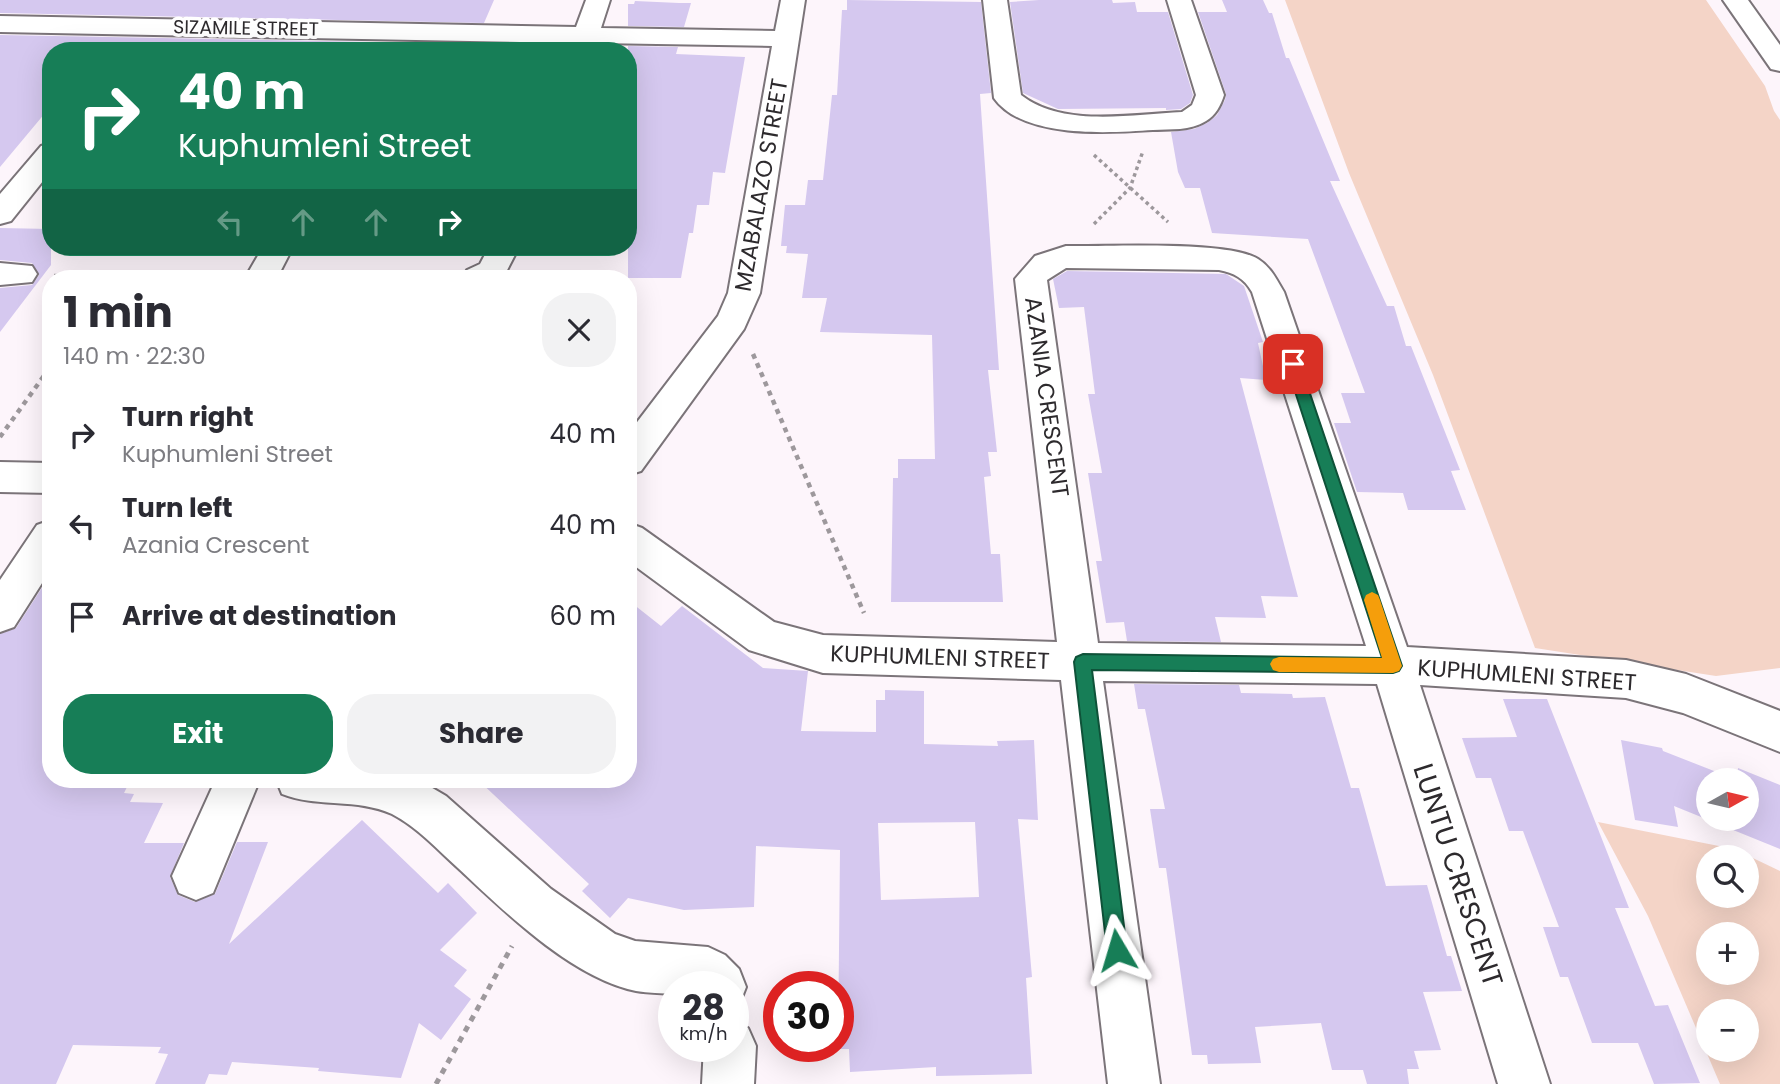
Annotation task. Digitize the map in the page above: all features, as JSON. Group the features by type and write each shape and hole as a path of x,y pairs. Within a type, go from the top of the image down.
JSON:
{"street":[{"path":"582,42 598,0"},
{"name":"MZABALAZO STREET","path":"637,448 732,321 744,293 793,0"},
{"path":"995,0 1004,79 1008,98 1015,106 1051,120 1186,120 1199,116 1207,106 1210,95 1179,0"},
{"path":"1735,0 1780,63"},
{"name":"SIZAMILE STREET","path":"0,23 153,27 330,41 398,31 567,42"},
{"path":"140,42 153,27"},
{"name":"SIZAMILE STREET","path":"633,42 786,39"},
{"path":"0,214 42,163"},
{"name":"AZANIA CRESCENT","path":"1083,662 1031,279 1039,267 1049,261 1084,256 1219,259 1244,265 1258,275 1268,292 1277,318 1393,666"},
{"path":"0,477 42,478"},
{"name":"KUPHUMLENI STREET","path":"637,546 763,637 823,654 1083,662 1447,666 1626,679 1686,694 1780,732"},
{"path":"0,614 42,550"},
{"path":"1083,662 1134,1084"},
{"name":"LUNTU CRESCENT","path":"1393,666 1524,1084"},
{"path":"196,876 234,788"},
{"path":"381,788 401,794 430,812 534,906 599,951 635,966 696,971"},
{"path":"729,1084 730,1062"}],"path":[{"path":"1084,256 1083,235 1130,188 1151,130 1151,120"},
{"path":"1092,153 1177,230"},
{"path":"11,274 42,275"},
{"path":"732,321 755,356 865,616 865,656"},
{"path":"0,437 42,379"},
{"path":"436,1084 534,906"}],"shaded area":[{"path":"1285,0 1706,0 1765,86 1780,120 1780,668 1716,676 1535,648 1433,375 1349,173"},
{"path":"1598,822 1714,845 1696,845 1696,908 1759,908 1759,861 1780,871 1780,1084 1720,1084 1711,1062 1759,1062 1759,999 1696,999 1696,1028 1648,916"}],"building":[{"path":"0,0 494,0 484,23 0,13"},
{"path":"847,0 981,2 991,93 980,94 999,370 988,370 997,452 988,452 991,476 984,477 991,554 1000,554 1003,602 891,602 893,478 898,478 898,459 935,459 932,335 820,332 827,298 802,298 808,254 786,253 787,246 781,246 785,205 805,205 808,180 823,180 832,95 837,95 842,10 847,10"},
{"path":"1222,0 1263,0 1269,13 1272,13 1286,58 1289,58 1340,181 1330,181 1387,306 1394,306 1406,346 1411,346 1460,470 1451,471 1466,510 1408,510 1403,493 1357,492 1334,423 1351,423 1341,393 1365,393 1308,239 1212,233 1200,188 1185,188 1178,172 1171,132 1194,129 1207,123 1217,115 1225,100 1226,94 1198,12 1227,12"},
{"path":"635,1 691,3 684,27 628,26 628,4 634,4"},
{"path":"1010,2 1135,2 1137,12 1168,12 1193,95 1190,103 1181,109 1166,110 1058,109 1023,93"},
{"path":"0,35 369,42 42,42 42,117 0,167"},
{"path":"637,46 678,47 676,54 745,57 725,173 713,172 709,205 697,205 681,278 637,278 637,270 628,270 628,256 637,256"},
{"path":"0,228 42,229 42,256 51,256 51,265 47,270 42,270 42,277 0,332 0,288 32,285 39,275 32,263 0,260"},
{"path":"1067,271 1226,274 1244,286 1263,342 1258,343 1266,380 1240,378 1298,597 1261,596 1266,618 1215,617 1221,642 1127,641 1124,622 1106,623 1096,561 1102,561 1088,473 1102,473 1088,394 1095,394 1084,307 1059,308 1053,279"},
{"path":"42,588 42,788 126,788 124,793 134,794 130,802 163,803 144,843 184,843 170,877 178,895 195,902 215,894 237,842 268,842 229,944 362,820 438,893 448,883 477,913 440,950 467,970 454,986 471,999 441,1040 419,1023 401,1078 318,1071 319,1068 232,1062 227,1075 209,1074 205,1084 155,1084 168,1054 158,1053 161,1047 73,1045 56,1084 0,1084 0,634 16,628"},
{"path":"682,606 763,668 808,671 801,731 876,732 876,700 885,700 885,690 924,691 924,744 998,746 997,741 1034,740 1038,820 1018,819 1032,977 1026,978 1032,1074 936,1076 936,1067 850,1072 850,1062 854,1062 854,971 839,971 840,850 756,846 754,907 684,910 628,898 610,918 582,891 589,884 487,788 637,788 637,607 661,626","holes":["975,822 979,897 881,900 878,823"]},
{"path":"1134,684 1239,685 1241,693 1292,694 1293,698 1325,697 1351,788 1359,788 1386,886 1427,885 1447,956 1451,956 1462,991 1423,992 1441,1050 1414,1051 1419,1069 1407,1069 1409,1084 1367,1084 1363,1070 1332,1070 1321,1023 1255,1027 1261,1063 1208,1064 1207,1055 1192,1055 1166,868 1159,868 1150,809 1165,809 1145,709 1138,709"},
{"path":"1503,699 1547,699 1629,908 1615,908 1655,1006 1668,1005 1700,1083 1654,1084 1638,1043 1592,1043 1568,977 1560,977 1543,927 1559,927 1523,831 1509,831 1491,778 1476,778 1462,738 1517,737"},
{"path":"1621,740 1662,748 1663,751 1706,768 1696,768 1696,815 1674,806 1678,827 1635,820"},
{"path":"1759,776 1780,785 1780,849 1736,831 1759,831"}],"slow traffic":[{"path":"1279,664 1393,666 1372,600"}],"route":[{"path":"1117,950 1083,662 1393,666 1293,364"}]}
